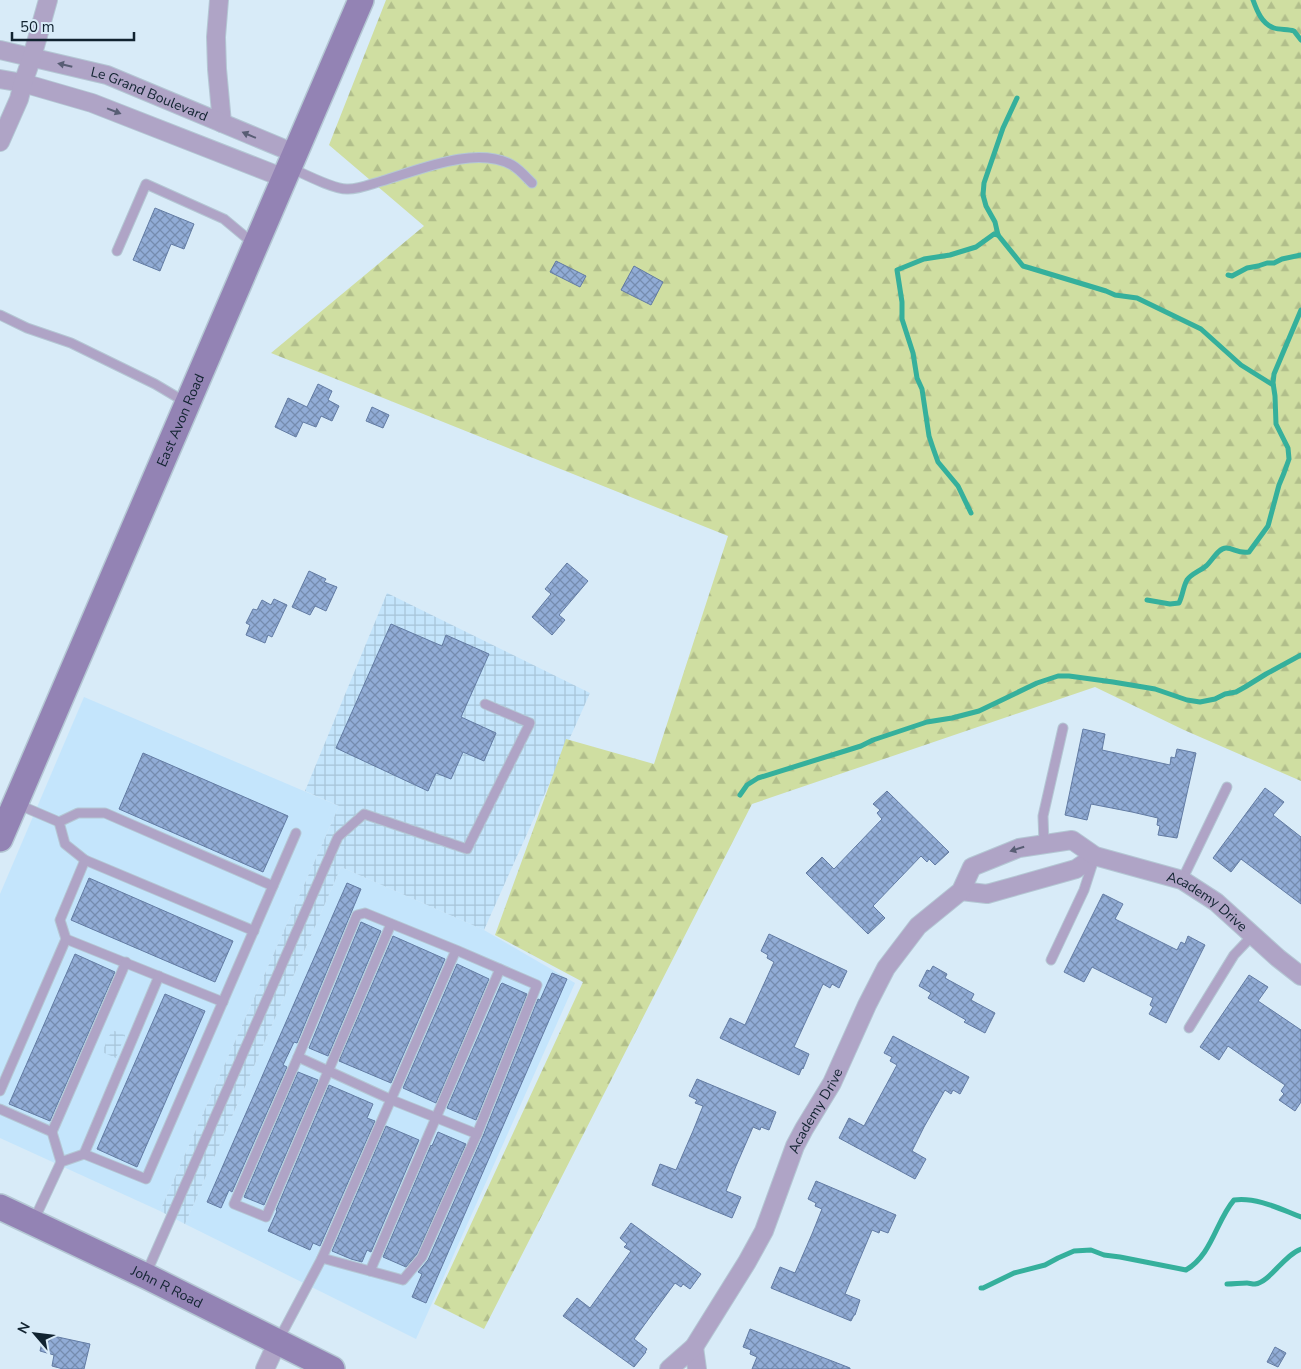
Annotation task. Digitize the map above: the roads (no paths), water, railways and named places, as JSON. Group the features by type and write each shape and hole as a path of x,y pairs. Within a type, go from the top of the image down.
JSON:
{"main road":[{"name":"East Avon Road","path":"0,839 361,0"},
{"name":"John R Road","path":"0,1207 145,1276 332,1369"}],"street":[{"path":"0,142 18,99 48,0"},
{"path":"219,0 216,53 222,123"},
{"name":"Le Grand Boulevard","path":"0,50 107,75 222,123 289,166"},
{"name":"Le Grand Boulevard","path":"0,79 22,82 92,103 289,166"},
{"name":"Academy Drive","path":"669,1369 694,1348 764,1231 795,1146 832,1083 870,998 886,968 918,926 961,891 972,867 1020,848 1072,840 1095,856 1182,880 1216,902 1278,958 1301,976"},
{"path":"961,891 987,894 1076,869 1095,856"},
{"path":"265,1369 278,1341"},
{"path":"694,1348 697,1369"}],"lane":[{"path":"289,166 347,190 464,158 495,158 513,165 532,183"},
{"path":"117,251 146,184 224,219 255,245"},
{"path":"0,315 27,328 71,343 155,384 187,404"},
{"path":"145,1276 338,837 364,814 467,849 530,723 485,704"},
{"path":"1044,844 1042,816 1063,728"},
{"path":"1182,880 1227,787"},
{"path":"15,804 59,822 78,813 106,813 273,886"},
{"path":"59,822 65,844 85,860 254,931"},
{"path":"61,1162 84,1154 146,1179 296,833"},
{"path":"1051,960 1084,890 1095,856"},
{"path":"0,1091 66,939 60,920 85,860"},
{"path":"322,1258 403,1280 422,1257 477,1134 537,986 456,950 391,924 366,914 357,915 234,1204 266,1217 391,924"},
{"path":"1190,1028 1234,955 1253,935"},
{"path":"66,939 223,1002"},
{"path":"278,1341 322,1258 456,950"},
{"path":"33,1223 61,1162 52,1132 126,962"},
{"path":"370,1271 500,969"},
{"path":"84,1154 159,976"},
{"path":"298,1057 392,1100 477,1134"},
{"path":"0,1109 52,1132"}],"waterway":[{"path":"1253,0 1258,13 1266,23 1274,28 1294,31 1301,40"},
{"path":"1017,98 1003,128 984,183 983,195 986,206 995,222 998,235 1023,266 1115,295 1137,298 1201,329 1241,365 1273,385"},
{"path":"971,513 958,486 938,462 929,436 922,389 917,378 913,353 902,319 902,302 897,270 924,259 950,255 976,247 994,234 998,235"},
{"path":"1228,275 1232,276 1247,268 1301,255"},
{"path":"1147,600 1170,604 1179,603 1187,580 1206,566 1220,550 1226,548 1249,552 1268,526 1279,485 1289,459 1288,448 1276,424 1274,374 1301,310"},
{"path":"740,795 747,785 758,778 861,746 873,740 927,722 979,711 1037,683 1058,676 1155,689 1187,700 1200,702 1236,692 1301,655"},
{"path":"981,1288 1014,1273 1045,1265 1074,1251 1091,1250 1104,1255 1186,1270 1202,1256 1234,1200 1260,1202 1301,1217"},
{"path":"1227,1284 1255,1284 1261,1282 1295,1252 1301,1249"}]}
